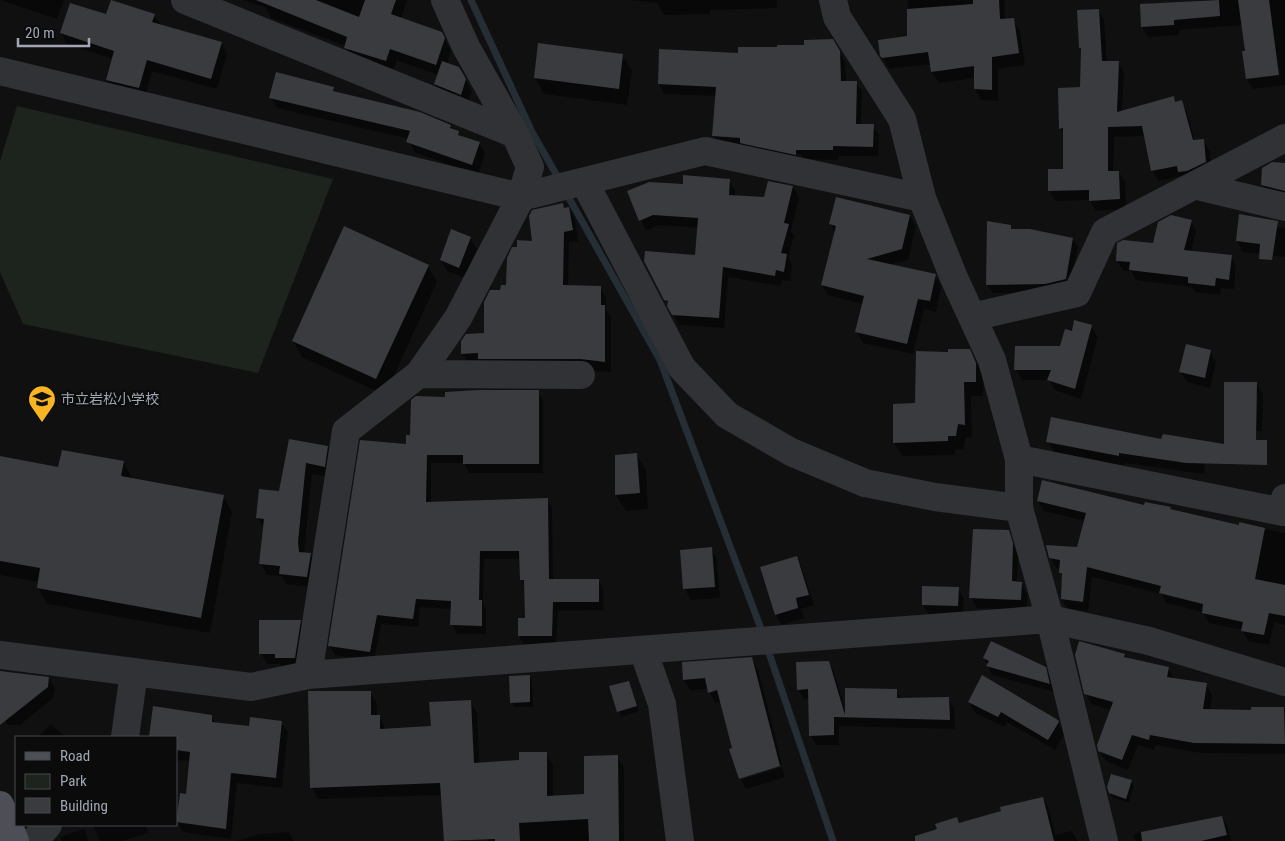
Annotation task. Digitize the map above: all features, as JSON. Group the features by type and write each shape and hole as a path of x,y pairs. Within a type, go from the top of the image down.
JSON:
{"main road":[{"path":"0,805 15,841"}],"street":[{"path":"185,0 515,134"},
{"path":"308,675 346,430 420,374 458,318 521,197 530,167 515,134 466,47 445,0"},
{"path":"833,0 837,17 902,119 922,198 992,360 1019,460 1019,508 1050,619 1104,841"},
{"path":"0,71 521,197 705,151 922,198"},
{"path":"972,317 1077,294 1105,232 1197,186 1285,138"},
{"path":"582,183 682,368 727,415 791,452 865,483 935,497 1019,508"},
{"path":"1197,186 1285,207"},
{"path":"420,374 582,375"},
{"path":"1019,460 1283,512 1285,498"},
{"path":"0,655 251,687 308,675 1050,619 1149,641 1285,682"},
{"path":"643,650 662,704 680,841"},
{"path":"126,736 134,672"},
{"path":"34,841 47,826"}],"green space":[{"path":"17,106 333,179 258,373 23,324 0,272 0,161"}],"building":[{"path":"111,0 155,14 152,22 222,42 211,79 147,60 139,88 106,80 114,51 60,33 70,3 106,14"},
{"path":"256,0 316,0 359,17 365,0 396,0 391,14 442,32 445,38 436,65 390,49 386,61 344,48 347,37"},
{"path":"973,0 999,0 1000,19 1014,18 1019,53 992,57 992,90 974,89 974,66 931,72 928,52 882,58 880,56 878,40 907,36 907,9 973,4"},
{"path":"1219,0 1220,16 1174,20 1174,25 1141,27 1140,4"},
{"path":"1238,0 1269,0 1279,75 1246,79 1242,51 1245,51"},
{"path":"1099,9 1102,61 1119,61 1117,112 1174,96 1175,102 1182,100 1193,140 1204,139 1206,162 1187,171 1178,172 1177,166 1151,171 1142,126 1108,127 1108,171 1119,171 1120,199 1089,201 1089,190 1048,191 1048,169 1063,169 1063,128 1059,129 1058,88 1080,87 1081,48 1079,48 1077,10"},
{"path":"833,39 840,51 841,81 857,81 856,124 874,124 873,147 833,146 833,150 796,150 796,155 740,143 740,138 712,136 716,87 658,84 659,49 738,53 738,47 804,45 804,40"},
{"path":"538,43 623,54 619,89 534,78"},
{"path":"442,61 459,67 466,79 461,95 434,84"},
{"path":"276,72 334,87 333,91 420,112 451,125 450,128 459,131 458,135 480,142 472,165 406,142 410,131 269,98"},
{"path":"1272,162 1285,163 1285,191 1261,185 1262,168"},
{"path":"683,175 730,179 729,195 764,197 768,181 793,186 784,223 789,224 781,253 787,254 784,272 776,270 775,276 723,267 719,318 672,315 667,306 668,301 664,300 644,261 645,251 695,255 698,218 653,215 639,221 627,191 649,182 683,184"},
{"path":"836,197 910,215 902,249 867,259 936,274 930,301 918,299 907,344 855,332 864,296 821,285 836,226 829,224"},
{"path":"563,203 564,208 569,207 573,230 564,232 563,285 601,286 601,305 605,305 605,362 581,359 478,359 478,353 461,354 461,341 466,334 484,333 484,302 490,290 500,290 501,285 506,285 507,258 512,247 517,247 517,240 532,241 529,216 532,210"},
{"path":"1239,214 1278,221 1272,260 1259,259 1260,244 1236,241"},
{"path":"1171,215 1192,220 1184,250 1232,255 1229,280 1216,278 1215,286 1188,283 1188,277 1129,270 1130,262 1116,261 1117,243 1123,240 1153,243 1158,222"},
{"path":"987,221 1011,225 1011,229 1030,229 1073,238 1066,279 1045,284 986,285"},
{"path":"344,226 429,265 376,379 292,341"},
{"path":"451,229 471,237 459,268 440,260"},
{"path":"1074,320 1092,325 1075,389 1047,380 1051,370 1014,370 1015,346 1060,346 1065,329 1072,331"},
{"path":"1186,344 1211,350 1205,378 1179,372"},
{"path":"948,349 970,349 976,363 976,382 964,382 965,425 958,424 956,436 948,436 948,441 893,443 893,404 915,403 916,351 948,352"},
{"path":"1224,382 1257,382 1256,440 1267,440 1267,465 1186,463 1119,453 1119,456 1046,442 1051,417 1161,439 1163,434 1224,444"},
{"path":"539,390 539,464 463,464 463,455 427,455 426,502 548,498 549,579 599,579 599,602 553,602 552,636 518,636 518,618 525,618 524,580 520,580 519,551 480,551 479,600 482,600 482,626 450,625 451,601 416,599 413,619 377,615 370,652 328,646 360,440 406,444 406,435 410,435 411,400 416,396 445,397 445,392"},
{"path":"289,439 328,446 325,467 306,463 298,542 299,552 311,553 307,577 279,574 280,566 259,564 264,519 256,518 259,489 279,491"},
{"path":"62,450 124,461 121,476 224,495 201,618 37,588 40,568 0,561 0,456 58,467"},
{"path":"637,453 640,493 615,495 615,455"},
{"path":"1042,480 1144,505 1145,502 1239,525 1239,522 1265,528 1255,579 1285,585 1285,616 1269,613 1264,635 1241,631 1243,622 1202,613 1203,604 1159,593 1161,586 1087,567 1083,602 1061,599 1062,573 1059,573 1060,560 1049,558 1046,545 1077,547 1086,513 1037,501"},
{"path":"973,529 1009,530 1013,543 1012,581 1022,582 1021,600 969,598"},
{"path":"712,547 715,587 683,589 680,550"},
{"path":"797,556 809,595 796,598 798,608 775,615 760,567"},
{"path":"922,586 959,587 958,606 922,605"},
{"path":"259,620 301,620 295,658 275,658 275,654 259,654"},
{"path":"991,641 1046,667 1050,684 986,666 989,661 983,658"},
{"path":"1079,641 1125,654 1124,657 1169,667 1167,677 1207,683 1203,709 1251,710 1251,707 1284,707 1285,744 1194,743 1150,735 1149,740 1132,735 1122,760 1098,751 1097,745 1113,702 1084,694 1075,655"},
{"path":"752,657 780,766 739,779 729,749 732,748 717,690 708,693 705,678 683,680 682,662"},
{"path":"829,661 845,715 845,688 897,689 897,698 949,697 950,720 834,717 834,735 809,736 808,689 797,690 796,662"},
{"path":"0,671 49,677 48,687 0,725"},
{"path":"530,675 530,702 510,703 509,676"},
{"path":"982,675 1058,720 1059,722 1048,740 1001,712 998,717 968,702"},
{"path":"629,681 637,706 617,712 609,686"},
{"path":"308,691 371,691 371,715 380,715 380,729 431,726 429,702 471,700 474,763 519,760 519,752 547,752 547,796 584,794 584,756 618,755 619,841 589,841 588,819 519,823 520,841 495,841 495,839 444,841 440,783 310,788"},
{"path":"153,706 212,715 212,722 249,726 250,717 282,721 276,778 231,773 226,829 178,822 180,793 186,794 190,752 178,750 178,736 149,736"},
{"path":"1111,774 1132,780 1126,799 1109,793 1107,787"},
{"path":"1043,797 1054,841 915,841 915,836 937,829 935,824 957,817 959,823 1001,811 1000,807"},
{"path":"1222,816 1227,835 1201,841 1142,841 1141,832"}],"waterway":[{"path":"471,0 532,132 560,181"},
{"path":"565,191 660,360 763,634"},
{"path":"767,647 833,841"}],"place":[{"name":"市立岩松小学校","path":"42,423"}]}
